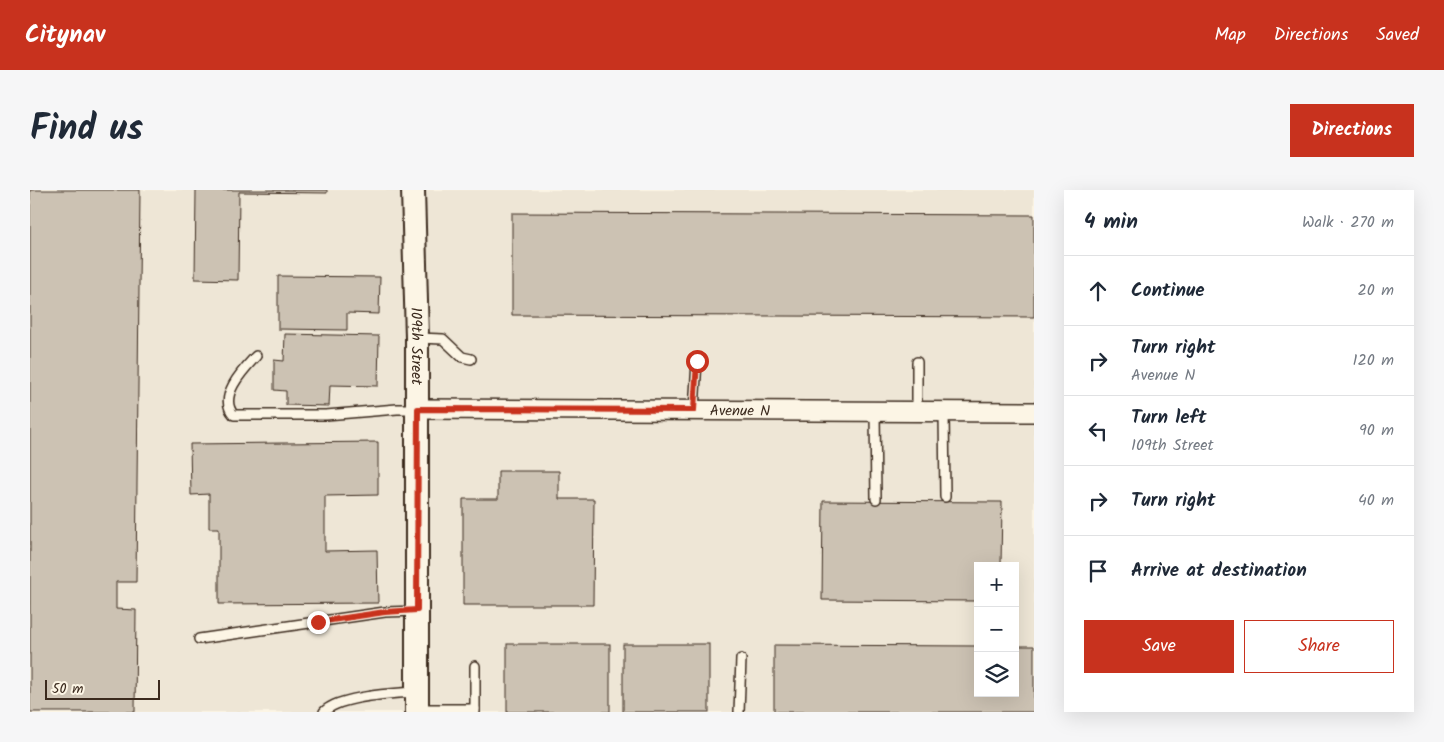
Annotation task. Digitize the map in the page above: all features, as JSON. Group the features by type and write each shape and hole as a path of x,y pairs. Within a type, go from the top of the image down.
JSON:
{"street":[{"name":"109th Street","path":"413,190 418,409 417,704"},
{"name":"Avenue N","path":"418,409 1034,412"}],"lane":[{"path":"417,338 443,339 462,357 471,359"},
{"path":"256,356 238,376 228,399 229,410 234,415 326,415 418,409"},
{"path":"694,410 697,361"},
{"path":"916,411 917,362"},
{"path":"875,412 876,499"},
{"path":"944,412 945,497"},
{"path":"200,640 385,612 417,610"},
{"path":"739,712 741,659"},
{"path":"324,712 333,706 362,698 475,711 475,666"}],"shaded area":[{"path":"30,190 1034,190 1034,712 30,712"}],"building":[{"path":"30,190 140,190 136,582 116,582 116,609 136,610 135,712 30,712"},
{"path":"196,190 327,190 327,193 239,192 238,280 195,279"},
{"path":"512,213 1034,215 1034,317 512,315"},
{"path":"278,276 380,277 379,314 347,313 347,330 278,329"},
{"path":"285,334 379,336 378,386 330,385 329,406 286,405 286,391 274,390 274,360 284,361"},
{"path":"378,442 378,495 325,496 325,551 377,550 378,603 219,604 219,528 209,528 209,494 191,495 190,444"},
{"path":"498,471 559,471 559,499 594,499 593,605 463,605 463,499 498,499"},
{"path":"823,501 1002,502 1001,562 974,562 974,601 822,600"},
{"path":"507,644 610,644 610,712 507,712"},
{"path":"623,644 709,644 709,712 623,712"},
{"path":"774,645 974,646 974,697 1019,697 1019,646 1034,646 1034,712 774,712"}],"route":[{"path":"318,622 385,612 417,610 418,409 694,410 697,361"}]}
